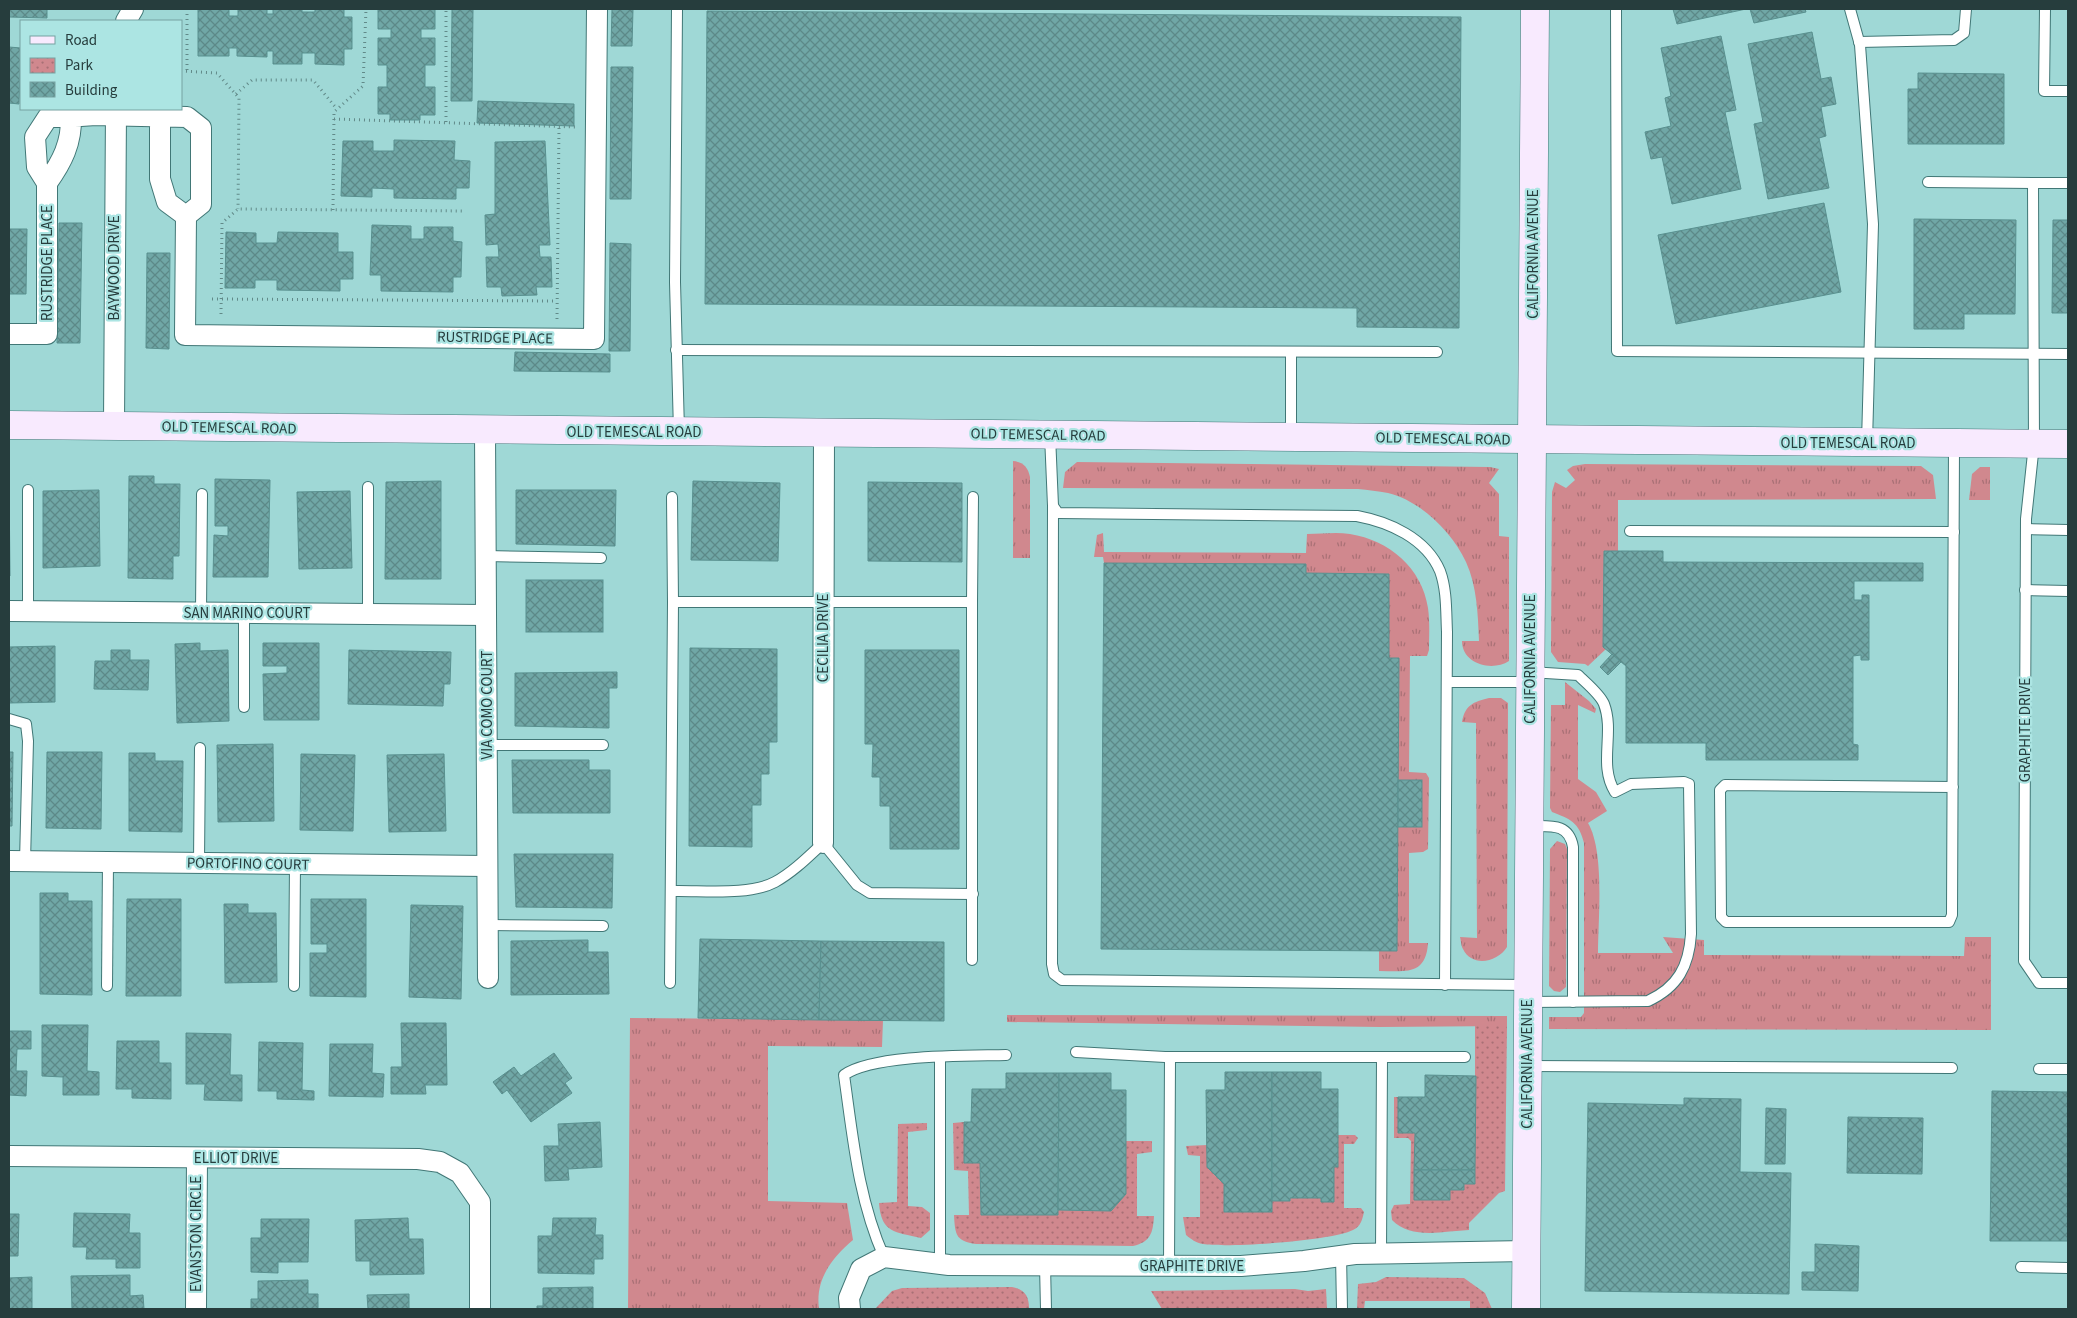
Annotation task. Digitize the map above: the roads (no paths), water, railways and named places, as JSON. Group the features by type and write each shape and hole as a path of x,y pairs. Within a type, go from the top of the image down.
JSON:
{"street":[{"path":"127,20 134,9"},
{"name":"RUSTRIDGE PLACE","path":"9,334 47,334 47,183 37,167 34,137 48,117 116,112 187,117 201,128 201,204 186,216 184,335 594,339 597,9"},
{"name":"CALIFORNIA AVENUE","path":"1526,1309 1535,9"},
{"name":"BAYWOOD DRIVE","path":"114,426 116,112"},
{"name":"RUSTRIDGE PLACE","path":"47,183 68,150 72,130 71,116"},
{"path":"160,116 160,179 167,202 186,216"},
{"name":"OLD TEMESCAL ROAD","path":"9,425 485,431 824,432 2068,444"},
{"name":"VIA COMO COURT","path":"485,431 488,978"},
{"name":"CECILIA DRIVE","path":"823,843 824,432"},
{"name":"SAN MARINO COURT","path":"18,611 486,615"},
{"name":"PORTOFINO COURT","path":"17,861 487,866"},
{"name":"ELLIOT DRIVE","path":"9,1156 418,1159 440,1162 460,1173 480,1202 480,1309"},
{"name":"EVANSTON CIRCLE","path":"196,1309 197,1158"},
{"name":"GRAPHITE DRIVE","path":"884,1257 940,1264 1241,1266 1304,1261 1341,1254 1526,1251"},
{"path":"850,1309 849,1298 861,1269 884,1257"}],"lane":[{"path":"677,9 676,350 679,432"},
{"path":"1616,9 1617,351 2068,354"},
{"path":"1850,9 1859,42 1873,224 1867,443"},
{"path":"1859,42 1954,40 1964,33 1966,9"},
{"path":"2044,9 2044,91 2068,91"},
{"path":"1928,182 2068,183"},
{"name":"GRAPHITE DRIVE","path":"2033,183 2034,444 2026,529 2024,961 2039,983 2068,983"},
{"path":"676,350 1437,352"},
{"path":"1291,352 1291,438"},
{"path":"1050,435 1053,506 1052,964 1054,974 1062,980 1445,985 1528,993 1574,1002 1648,1001 1669,989 1685,969 1691,948 1691,789 1689,784 1684,782 1631,784 1615,792 1608,782 1607,713 1603,702 1578,675 1447,682"},
{"path":"1952,787 1725,785 1720,790 1721,917 1726,922 1949,922 1952,915 1954,444"},
{"path":"368,487 368,614"},
{"path":"18,611 28,490"},
{"path":"201,613 202,494"},
{"path":"670,983 672,496"},
{"path":"972,960 973,497"},
{"path":"1053,506 1058,513 1070,514 1357,516 1391,525 1428,553 1440,571 1445,592 1447,682 1445,985"},
{"path":"2026,529 2068,530"},
{"path":"1630,531 1954,532"},
{"path":"486,556 601,558"},
{"path":"2026,590 2068,591"},
{"path":"673,602 972,602"},
{"path":"244,613 244,707"},
{"path":"9,719 26,724 28,741 17,861"},
{"path":"487,745 602,745"},
{"path":"199,863 200,748"},
{"path":"1529,826 1550,826 1562,829 1571,838 1574,1002"},
{"path":"671,890 742,890 773,883 790,873 823,843 857,885 870,893 973,894"},
{"path":"108,862 108,986"},
{"path":"294,986 295,864"},
{"path":"488,925 603,926"},
{"path":"1076,1052 1170,1057 1466,1057"},
{"path":"884,1257 870,1226 864,1203 844,1075 851,1070 883,1063 940,1057 1006,1056"},
{"path":"940,1057 940,1264"},
{"path":"1169,1266 1170,1057"},
{"path":"1381,1253 1382,1057"},
{"path":"1527,1066 1952,1068"},
{"path":"2039,1069 2068,1069"},
{"path":"1341,1254 1342,1309"},
{"path":"1045,1266 1046,1309"},
{"path":"2021,1267 2068,1268"}]}
